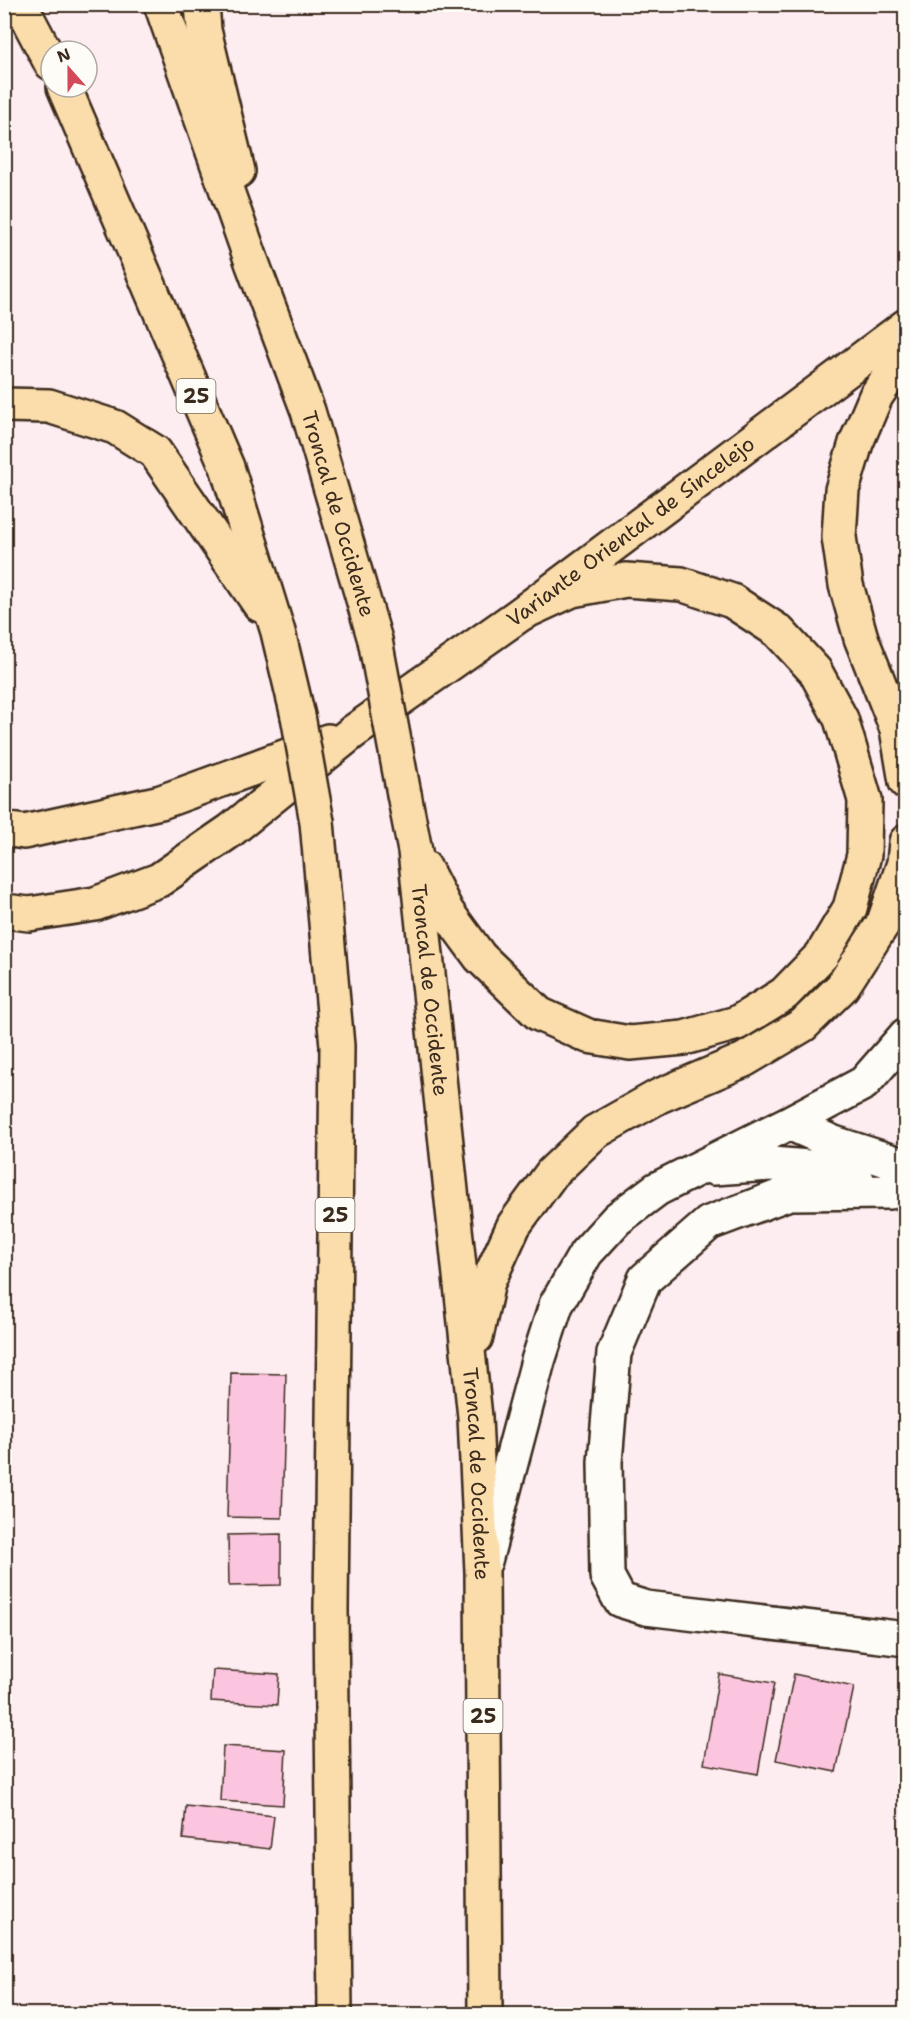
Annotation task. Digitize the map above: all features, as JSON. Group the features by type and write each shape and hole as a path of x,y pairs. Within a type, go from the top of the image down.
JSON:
{"highway":[{"path":"20,4 39,40"},
{"name":"Troncal de Occidente","path":"161,4 253,265 308,411 375,640 415,851 475,1417 482,1572 485,2014"},
{"path":"202,4 204,30 235,153 253,265"},
{"name":"25","path":"69,99 227,467 278,632 298,716 317,822 337,1046 331,1609 335,2014"},
{"path":"822,387 906,308"},
{"name":"Variante Oriental de Sincelejo","path":"353,732 522,613 906,326"},
{"path":"906,352 876,396 856,443 842,490 839,537 846,585 861,638 897,729 906,782"},
{"path":"4,405 49,405 115,426 155,452 278,632"},
{"path":"415,851 447,912 480,957 539,1014 588,1036 630,1043 684,1038 737,1023 784,994 822,955 850,908 864,855 865,800 841,719 815,671 778,631 732,601 681,584 626,580 572,590 522,613"},
{"path":"4,829 24,832 161,802 353,732"},
{"path":"4,911 29,914 95,904 159,880 230,831 353,732"},
{"path":"475,1417 476,1332 488,1282 514,1225 552,1173 596,1132 658,1096 744,1060 803,1025 842,987 884,922 904,864 906,842"}],"street":[{"path":"885,699 906,733"},
{"path":"482,1572 538,1361 556,1305 586,1253 617,1219 657,1189 864,1083 906,1035"},
{"path":"789,1123 834,1143 900,1185"},
{"path":"695,1170 732,1165 771,1164 808,1167 900,1185"},
{"path":"900,1185 789,1193 709,1223 645,1279 614,1353 604,1462 607,1576 620,1600 646,1608 906,1639"}],"building":[{"path":"231,1373 286,1374 282,1518 227,1517"},
{"path":"281,1534 281,1585 229,1586 228,1535"},
{"path":"213,1670 279,1674 277,1705 211,1701"},
{"path":"719,1674 774,1683 758,1774 704,1764"},
{"path":"794,1674 854,1687 836,1772 776,1760"},
{"path":"223,1746 286,1750 283,1805 220,1801"},
{"path":"186,1806 274,1816 270,1849 183,1839"}]}
